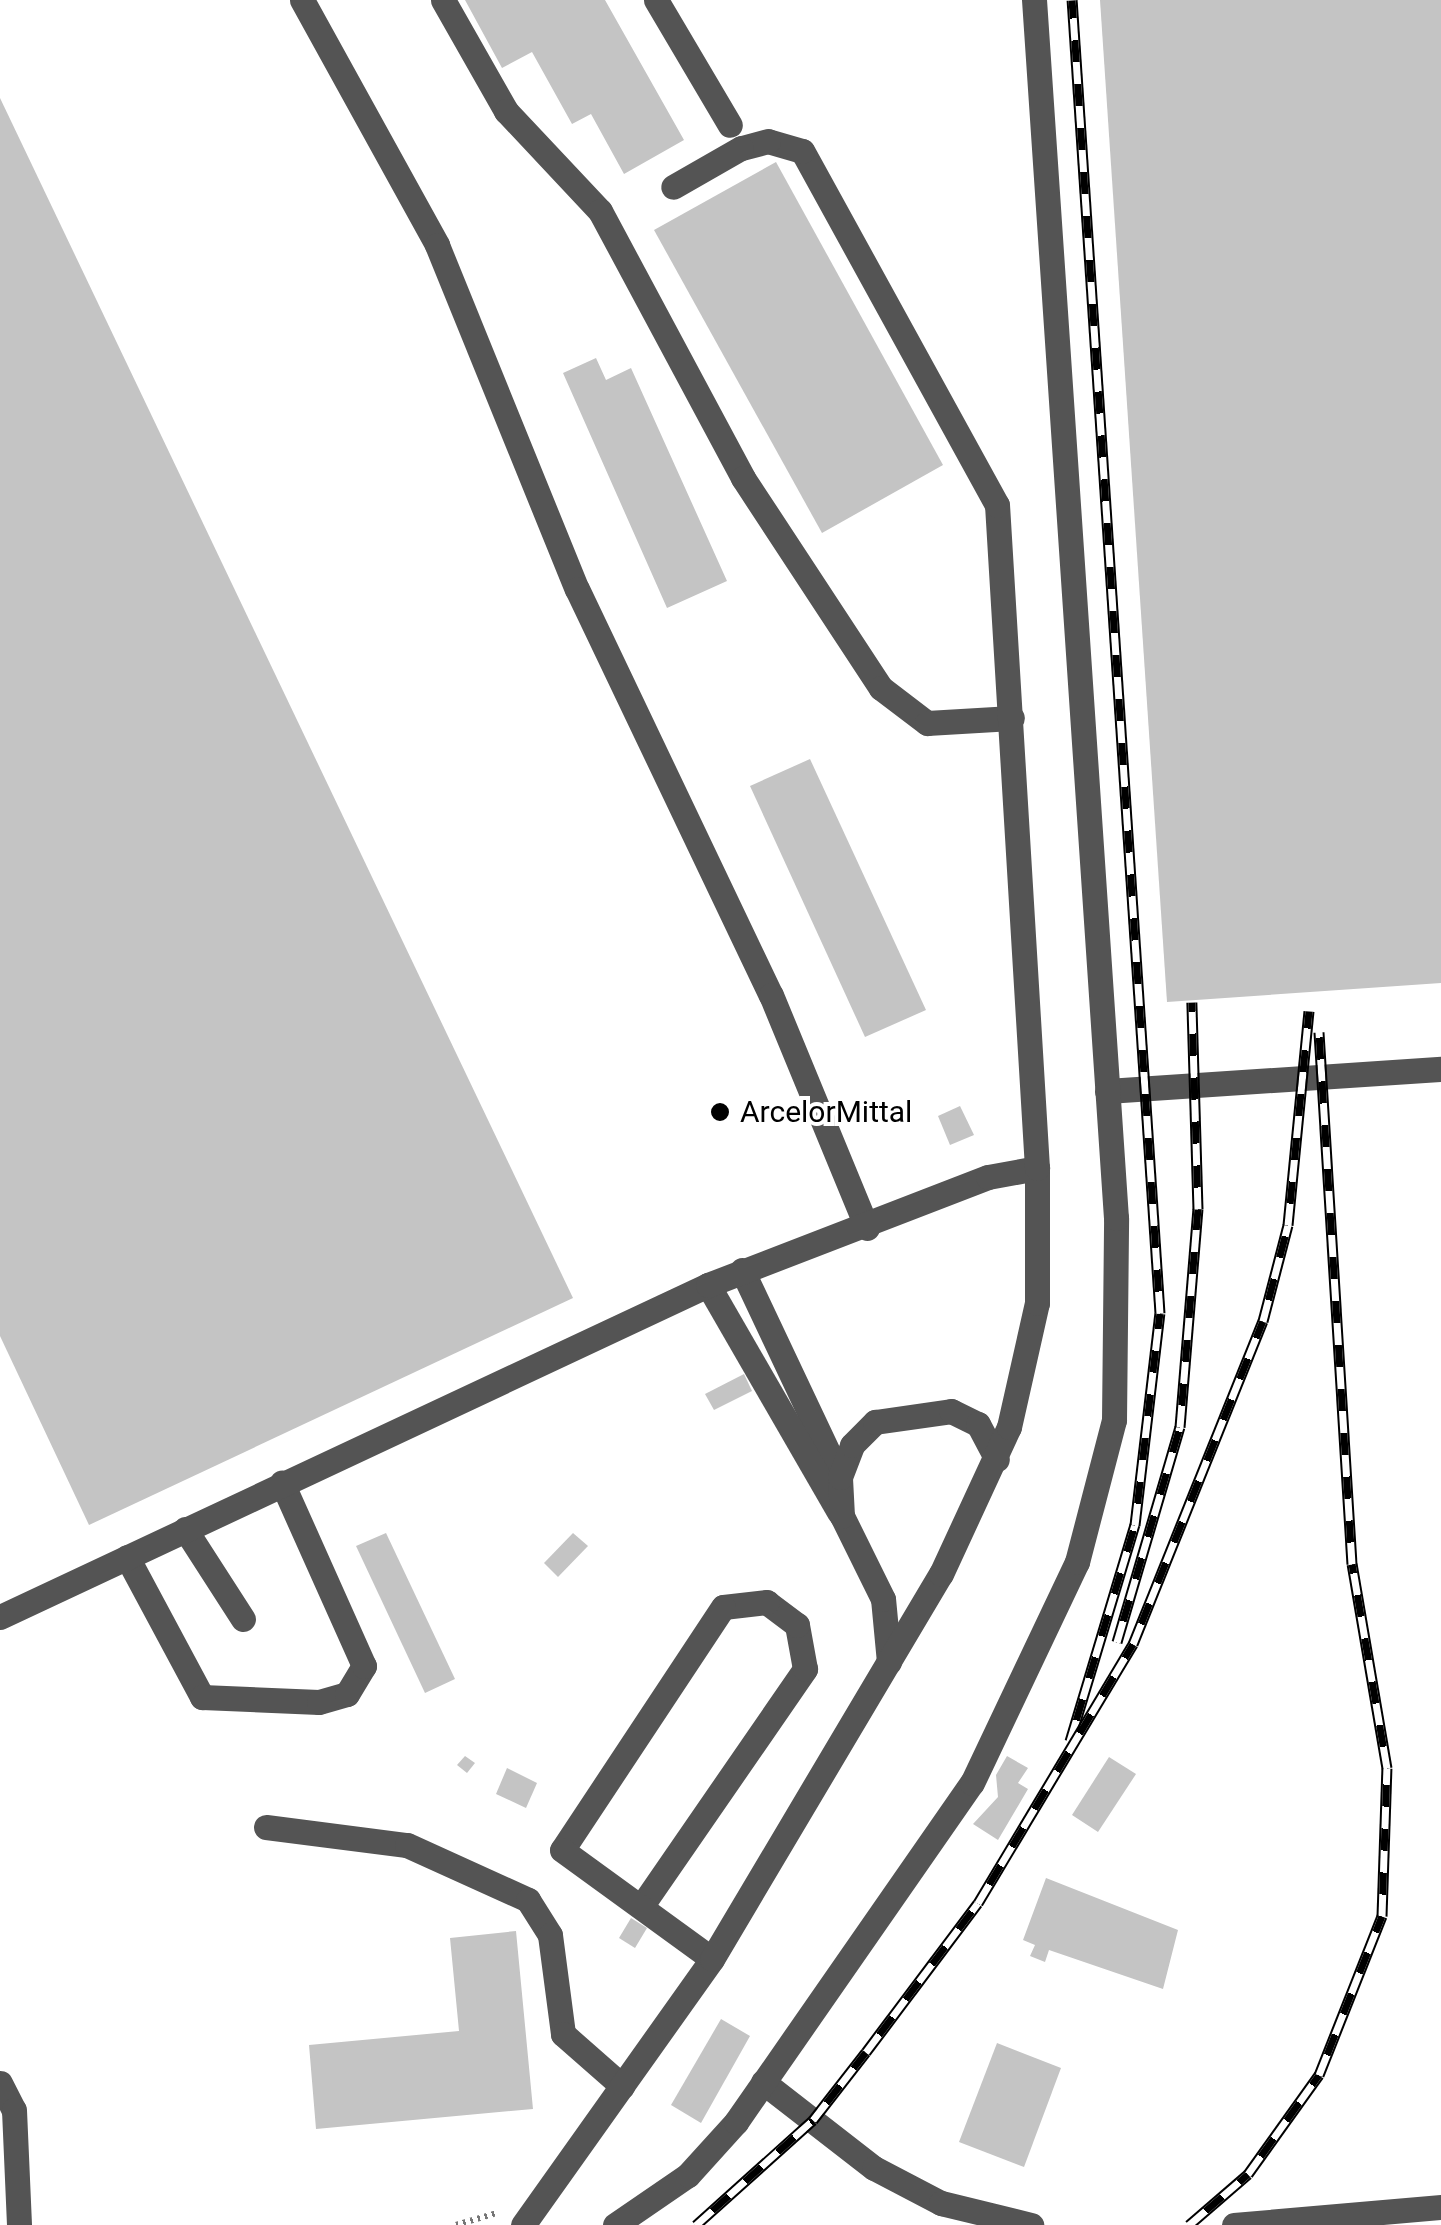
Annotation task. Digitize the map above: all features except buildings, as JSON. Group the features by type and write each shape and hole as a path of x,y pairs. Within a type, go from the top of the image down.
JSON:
{"lane":[{"path":"302,0 438,245 577,589 771,994 867,1228"},
{"path":"443,0 506,110 600,211 742,478 882,688 926,723 1012,718"},
{"path":"656,0 730,125"},
{"path":"614,2225 688,2175 763,2082 972,1783 1076,1562 1114,1420 1107,1091 1034,0"},
{"path":"523,2225 712,1959 889,1664 998,1459 1034,1321 1037,1168 997,505 802,151 768,141 740,148 674,187"},
{"path":"1107,1091 1441,1069"},
{"path":"0,1617 708,1284 867,1228 988,1178 1037,1168"},
{"path":"742,1270 840,1476 842,1516"},
{"path":"708,1284 842,1516 883,1599 889,1664"},
{"path":"840,1476 875,1422 913,1410 978,1424 998,1459"},
{"path":"127,1556 202,1698 319,1702 347,1694 364,1666 282,1483"},
{"path":"185,1529 243,1618"},
{"path":"644,1902 804,1668 797,1624 767,1602 723,1606 562,1850 644,1902 712,1959"},
{"path":"266,1828 407,1845 528,1900 550,1935 563,2034 622,2086"},
{"path":"763,2082 874,2168 941,2203 1032,2225"},
{"path":"0,2083 14,2110 19,2225"},
{"path":"1234,2225 1441,2207"}],"railway":[{"path":"1070,1741 1135,1525 1160,1313 1072,0"},
{"path":"1117,1642 1180,1427 1198,1209 1192,1002"},
{"path":"696,2225 813,2120 866,2052 978,1903 1133,1644 1263,1321 1288,1225 1309,1011"},
{"path":"1189,2225 1248,2174 1319,2075 1382,1916 1387,1768 1352,1564 1319,1032"}],"place":[{"name":"ArcelorMittal","path":"720,1112"}]}
